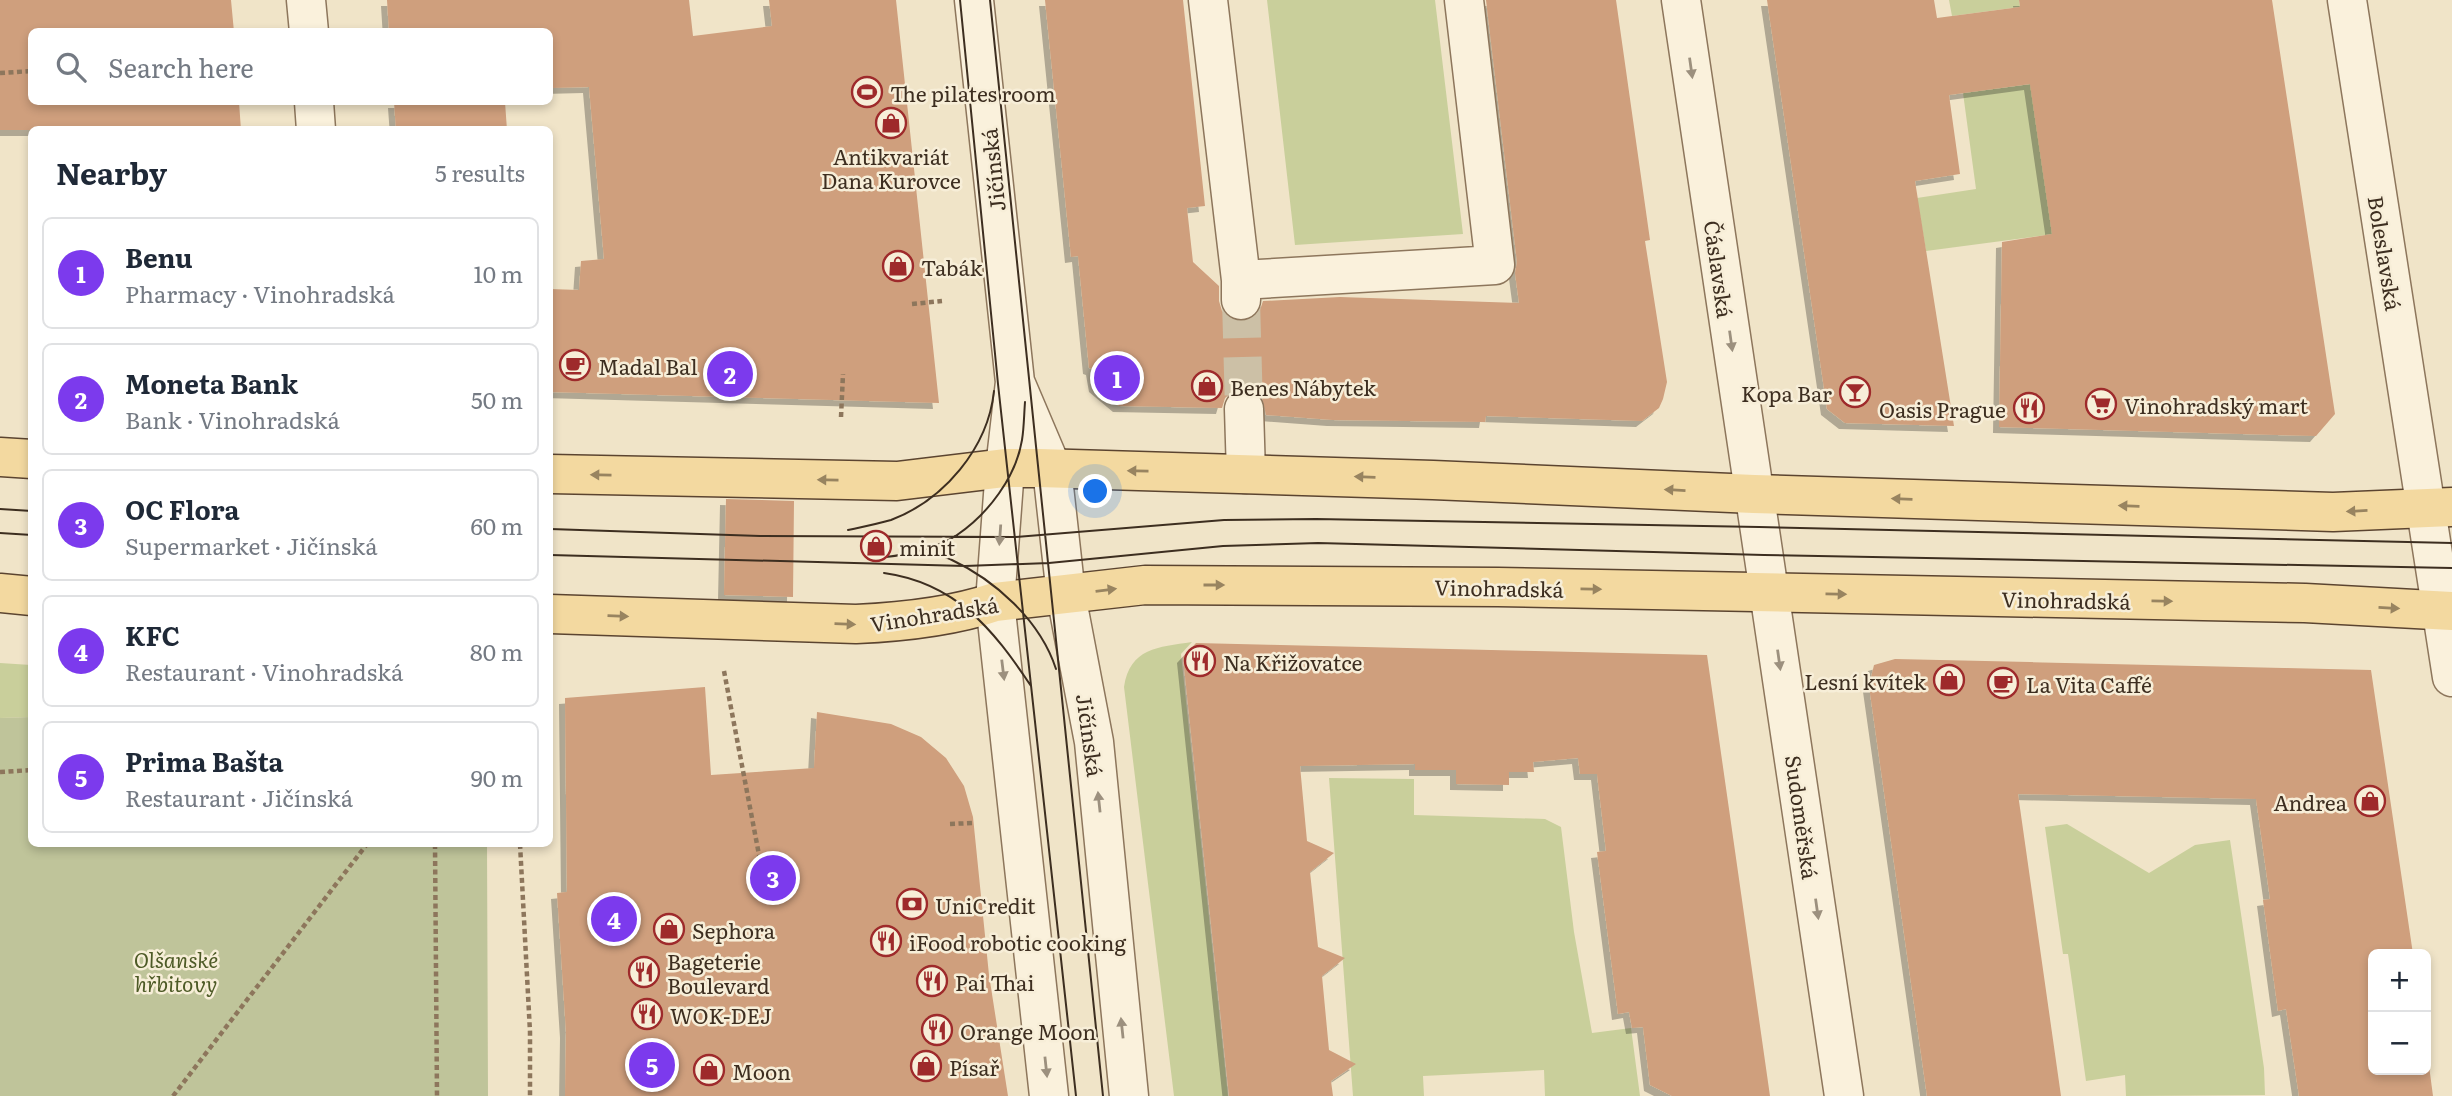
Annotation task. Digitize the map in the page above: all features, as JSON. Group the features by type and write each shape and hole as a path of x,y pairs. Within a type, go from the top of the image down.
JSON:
{"main road":[{"path":"0,457 28,458"},
{"path":"553,474 897,481 1005,468 2333,512 2438,507"},
{"name":"Vinohradská","path":"553,614 883,623 971,610 995,603 1145,585 1485,586 2305,603 2447,611"},
{"path":"0,593 28,596"}],"street":[{"path":"306,0 309,28"},
{"name":"Jičínská","path":"974,0 1015,382 1005,468 995,603 1049,1096"},
{"path":"1208,0 1241,290 1495,265 1464,0"},
{"name":"Čáslavská","path":"1681,0 1761,537"},
{"name":"Boleslavská","path":"2347,0 2438,507 2452,677"},
{"path":"314,105 316,126"},
{"name":"Jičínská","path":"1015,382 1052,469 1066,595 1094,742 1129,1096"},
{"path":"1244,409 1246,474"},
{"name":"Sudoměřská","path":"1761,537 1844,1096"}],"path":[{"path":"0,73 28,71"},
{"path":"912,304 942,301"},
{"path":"841,417 843,374"},
{"path":"724,671 764,881"},
{"path":"0,772 28,770"},
{"path":"950,824 973,823"},
{"path":"173,1096 364,847"},
{"path":"435,847 438,1096"},
{"path":"520,847 530,1032 530,1096"}],"green space":[{"path":"1267,0 1435,0 1463,234 1295,245"},
{"path":"1949,0 2019,0 2020,7 1952,16"},
{"path":"2031,84 2054,234 1926,251 1917,198 1976,189 1963,93"},
{"path":"1192,642 1181,654 1228,1096 1174,1096 1124,687 1132,664 1139,657 1157,648"},
{"path":"0,663 28,665 28,717 0,718"},
{"name":"Olšanské hřbitovy","path":"28,717 28,847 487,847 488,1096 0,1096 0,718"},
{"path":"1329,778 1414,779 1414,815 1545,819 1561,827 1574,932 1592,1033 1631,1028 1640,1096 1545,1096 1544,1070 1423,1076 1424,1096 1353,1096"},
{"path":"2067,824 2149,873 2195,845 2230,840 2264,1068 2265,1095 2126,1096 2125,1075 2086,1081 2068,954 2063,954 2045,827"}],"building":[{"path":"0,0 231,0 234,28 28,28 28,105 239,105 241,126 28,126 28,130 0,130"},
{"path":"387,0 689,0 693,36 772,26 769,0 896,0 939,403 553,392 553,289 579,290 581,261 604,259 589,87 553,88 553,28 389,28"},
{"path":"1045,0 1183,0 1205,206 1187,208 1193,262 1219,286 1222,311 1230,319 1240,322 1252,319 1260,310 1263,301 1340,297 1519,303 1515,273 1517,262 1486,0 1616,0 1650,240 1645,241 1667,382 1659,408 1642,421 1486,416 1485,422 1333,420 1266,415 1262,397 1254,389 1244,387 1232,391 1225,398 1222,408 1119,406 1095,386 1092,369 1089,368 1078,256 1071,257"},
{"path":"1767,0 1934,0 1937,18 2020,7 2019,0 2272,0 2335,414 2316,436 1999,427 2002,242 2052,234 2030,84 1949,95 1960,174 1915,181 1954,426 1845,423 1827,409"},
{"path":"394,105 505,105 507,126 396,126"},
{"path":"726,499 794,501 793,597 724,595"},
{"path":"1196,643 1707,655 1770,1096 1672,1096 1650,1085 1643,1027 1632,1028 1629,1012 1618,1014 1597,852 1606,851 1597,774 1580,774 1578,758 1533,762 1534,772 1509,772 1509,785 1456,784 1456,770 1415,770 1415,764 1300,766 1307,841 1334,853 1310,872 1318,947 1345,958 1322,976 1329,1050 1356,1064 1331,1081 1333,1096 1229,1096 1183,657"},
{"path":"1895,659 2371,670 2412,949 2368,949 2368,1075 2430,1075 2433,1096 2299,1096 2286,1009 2278,1011 2263,900 2270,899 2256,799 2018,794 2061,1096 1927,1096 1869,686 1874,665"},
{"path":"705,687 711,775 814,768 817,712 891,724 921,737 946,758 964,786 973,817 989,975 1008,1096 565,1096 566,1032 557,893 567,892 565,698"}],"tunnel":[{"path":"1241,300 1244,409"}],"tram line":[{"path":"960,0 998,384 1076,1096"},
{"path":"990,0 1103,1096"},
{"path":"848,530 891,520 929,499 945,485 973,452 990,412 994,391"},
{"path":"886,557 923,550 942,543 968,526 990,505 1007,481 1019,454 1025,402"},
{"path":"0,509 28,511"},
{"path":"553,529 760,536 1016,537 1224,520 1316,519 2452,543"},
{"path":"0,533 28,535"},
{"path":"553,555 965,566 1049,563 1223,546 1318,543 1764,555 2452,568"},
{"path":"920,547 967,568 999,590 1039,634 1056,669"},
{"path":"884,573 909,578 952,598 987,628 1031,686"}],"place":[{"name":"The pilates room","path":"867,92"},
{"name":"Antikvariát Dana Kurovce","path":"891,123"},
{"name":"Tabák","path":"898,266"},
{"name":"Madal Bal","path":"575,365"},
{"name":"Moneta Bank","path":"730,374"},
{"name":"Benu","path":"1117,378"},
{"name":"Benes Nábytek","path":"1207,386"},
{"name":"Kopa Bar","path":"1855,392"},
{"name":"Vinohradský mart","path":"2101,404"},
{"name":"Oasis Prague","path":"2029,408"},
{"name":"minit","path":"876,546"},
{"name":"Na Křižovatce","path":"1200,661"},
{"name":"Lesní kvítek","path":"1949,680"},
{"name":"La Vita Caffé","path":"2003,683"},
{"name":"Andrea","path":"2370,801"},
{"name":"OC Flora","path":"773,878"},
{"name":"UniCredit","path":"912,904"},
{"name":"KFC","path":"614,919"},
{"name":"Sephora","path":"669,929"},
{"name":"iFood robotic cooking","path":"886,941"},
{"name":"Bageterie Boulevard","path":"644,972"},
{"name":"Pai Thai","path":"932,981"},
{"name":"WOK-DEJ","path":"647,1014"},
{"name":"Orange Moon","path":"937,1030"},
{"name":"Prima Bašta","path":"652,1065"},
{"name":"Písař","path":"926,1066"},
{"name":"Moon","path":"709,1070"}]}
